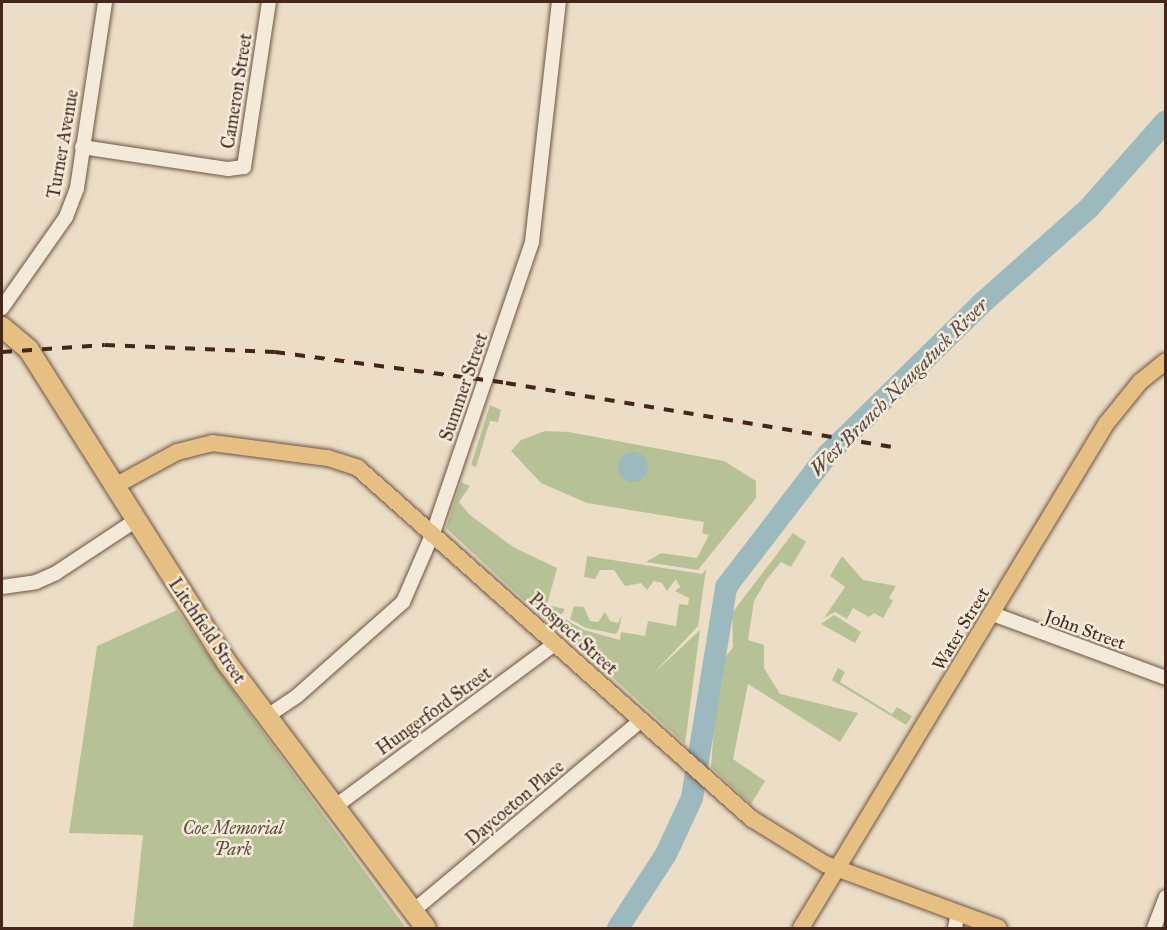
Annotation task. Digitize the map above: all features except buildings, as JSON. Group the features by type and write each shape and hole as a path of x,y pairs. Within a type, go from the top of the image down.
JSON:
{"highway":[{"name":"Litchfield Street","path":"2,327 28,350 112,487 266,717 426,928"}],"main road":[{"name":"Water Street","path":"801,928 1106,424 1140,382 1166,361"},
{"name":"Prospect Street","path":"112,487 177,452 212,444 328,458 358,468 556,643 721,797 779,837 839,868 956,921 999,928"}],"street":[{"name":"Turner Avenue","path":"2,308 66,217 77,188 105,2"},
{"name":"Cameron Street","path":"82,147 228,170 244,167 269,2"},
{"name":"Summer Street","path":"266,717 297,696 403,602 433,533 532,242 559,2"},
{"path":"2,587 36,582 56,573 135,521"},
{"name":"John Street","path":"993,614 1166,678"},
{"name":"Hungerford Street","path":"333,808 556,643"},
{"name":"Daycoeton Place","path":"413,911 639,722"},
{"path":"1154,928 1166,897"}],"green space":[{"path":"490,405 501,410 498,422 490,421 476,467 471,465"},
{"path":"545,431 569,432 724,461 756,481 756,498 698,570 646,562 661,553 697,558 709,535 702,533 704,522 587,503 541,483 511,451 521,440"},
{"path":"461,482 470,486 459,502 470,515 513,547 557,568 547,605 565,609 562,614 539,614 446,528"},
{"path":"793,533 806,542 791,567 781,562 767,579 754,601 748,640 764,645 764,668 780,694 858,713 840,742 748,684 733,759 765,781 751,804 711,767 718,667 733,647 732,613"},
{"path":"587,556 702,574 706,569 698,626 654,673 700,630 685,744 545,615 556,614 584,630 620,640 621,632 645,636 648,621 676,626 679,604 688,605 689,598 675,591 680,587 676,579 667,591 662,583 654,581 647,590 641,583 625,586 614,570 600,570 595,579 584,577"},
{"path":"842,556 863,580 896,586 889,598 893,601 883,618 874,613 869,617 853,608 847,619 835,612 824,618 845,587 830,576"},
{"path":"574,606 584,607 590,621 598,622 605,612 610,621 618,623 622,615 619,629 616,634 586,628 570,619"},
{"name":"Coe Memorial Park","path":"177,610 243,705 406,928 133,928 143,835 69,833 97,646"},
{"path":"834,615 861,632 855,643 821,624"},
{"path":"838,668 845,672 840,682 892,714 897,707 912,716 906,725 832,680"}],"water":[{"path":"633,452 644,456 648,467 644,478 633,482 622,478 618,467 622,456"}],"waterway":[{"name":"West Branch Naugatuck River","path":"618,928 666,854 692,798 726,587 828,454 981,304 1089,208 1166,121"}],"railway":[{"path":"2,352 105,345 275,352 506,383 894,447"}]}
